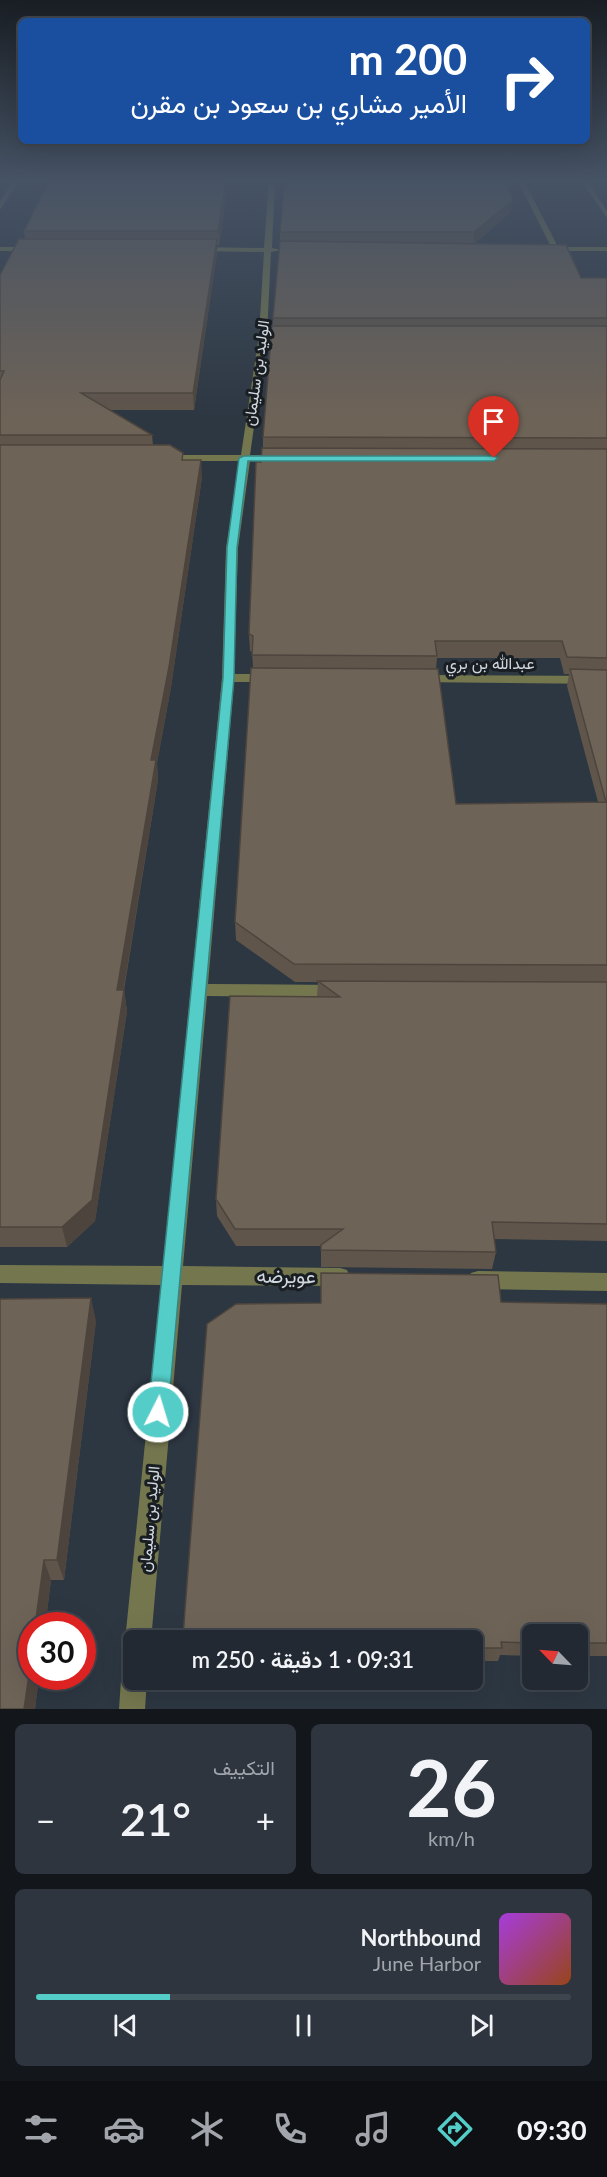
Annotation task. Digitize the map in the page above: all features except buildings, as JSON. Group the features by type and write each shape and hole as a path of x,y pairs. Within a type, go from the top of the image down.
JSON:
{"street":[{"name":"الوليد بن سليمان","path":"139,1630 228,678 232,548 244,458 269,335 267,259"},
{"path":"151,458 291,458"},
{"path":"228,678 288,678"},
{"name":"عبدالله بن بري","path":"406,679 607,680"},
{"path":"198,990 350,991"},
{"name":"عويرضه","path":"0,1274 171,1274 359,1278"},
{"path":"454,1279 607,1282"},
{"path":"132,1709 133,1690"}],"route":[{"path":"158,1412 228,678 232,548 244,458 494,458"}]}
